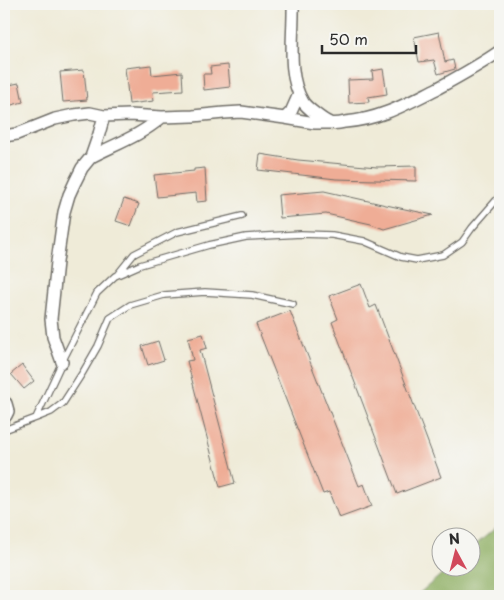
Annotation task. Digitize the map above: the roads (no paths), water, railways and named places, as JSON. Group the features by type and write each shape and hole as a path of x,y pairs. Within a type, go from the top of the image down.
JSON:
{"street":[{"path":"293,4 292,67 299,94 304,104 330,123"},
{"path":"4,136 17,134 55,119 90,113 104,116 162,117 241,112 310,123 330,123 374,118 402,107 478,66 500,50"},
{"path":"285,118 291,112 299,94"},
{"path":"62,362 54,337 51,319 64,212 69,195 82,168 91,157 104,116"},
{"path":"91,157 124,142 152,126 162,117"},
{"path":"4,404 6,411 4,415"}],"lane":[{"path":"115,276 140,265 209,245 246,237 302,234 332,235 364,242 401,257 417,260 443,255 462,242 500,196"},
{"path":"36,418 97,293 134,254 177,232 242,216"},
{"path":"4,430 51,412 63,403 84,372 110,318 130,306 164,295 205,292 252,295 293,304"}]}
